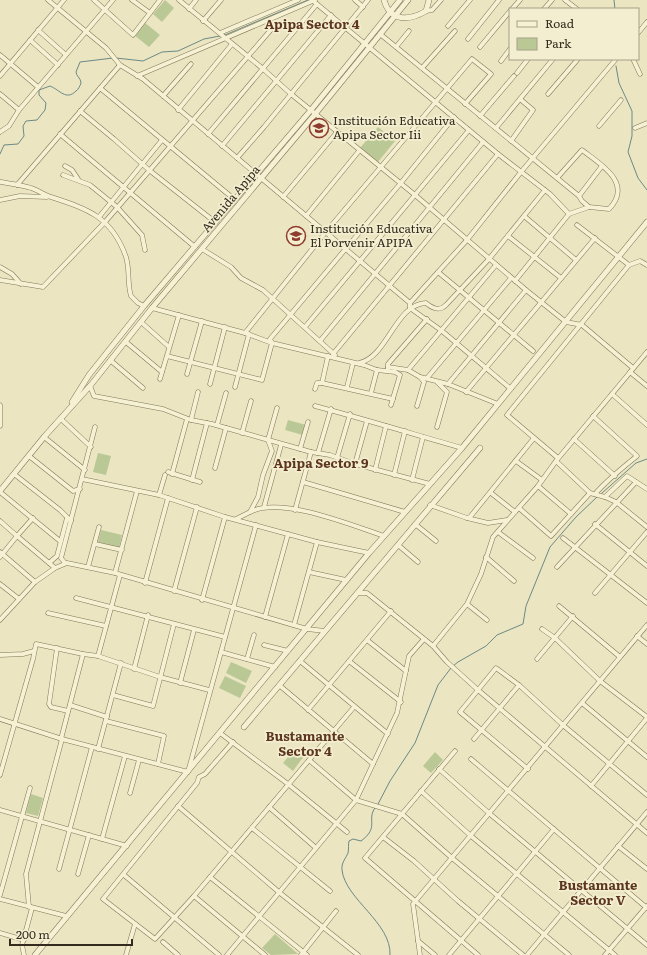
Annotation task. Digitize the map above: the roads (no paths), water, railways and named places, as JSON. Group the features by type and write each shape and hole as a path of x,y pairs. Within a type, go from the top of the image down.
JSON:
{"street":[{"path":"48,0 109,52 120,65 163,96 192,122 237,158 511,389"},
{"path":"0,76 64,0"},
{"path":"94,0 133,35 160,0"},
{"path":"1,130 9,126 18,110 113,0"},
{"path":"132,0 150,14"},
{"path":"179,0 262,68 276,82 316,113 359,151 445,220 511,278 566,322 582,324 634,368"},
{"path":"189,9 196,0"},
{"path":"203,21 222,0"},
{"path":"220,33 298,0"},
{"path":"355,0 363,7"},
{"path":"237,158 368,0"},
{"path":"384,0 393,13 403,19 412,19 426,11 432,10 441,0"},
{"name":"Avenida Apipa","path":"68,410 89,375 144,306 311,110 368,45 380,34 400,0"},
{"name":"Avenida Apipa","path":"0,492 44,437 90,386 152,308 262,179 316,113 393,13 408,0"},
{"path":"426,11 429,0"},
{"path":"448,26 470,0"},
{"path":"468,39 499,0"},
{"path":"513,8 520,0"},
{"path":"545,8 552,0"},
{"path":"565,0 571,7"},
{"path":"315,1 345,28 368,45 483,142 545,190 569,214"},
{"path":"137,76 315,1"},
{"path":"208,134 315,1"},
{"path":"480,47 509,12"},
{"path":"222,146 331,15"},
{"path":"639,32 647,22"},
{"path":"0,280 43,287 105,222 128,193 192,122 275,24"},
{"path":"38,30 66,55"},
{"path":"396,46 409,31"},
{"path":"422,68 455,31"},
{"path":"380,34 579,196 589,207"},
{"path":"30,40 58,65"},
{"path":"178,110 232,44"},
{"path":"501,61 509,50"},
{"path":"0,55 38,87"},
{"path":"235,387 247,334 272,299 472,59 491,74 465,104"},
{"path":"480,116 527,60"},
{"path":"496,128 552,60"},
{"path":"548,94 577,60"},
{"path":"354,363 371,358 410,305 468,240 521,172 615,60"},
{"path":"633,60 640,74"},
{"path":"163,96 190,64"},
{"path":"17,185 120,65"},
{"path":"100,88 234,199"},
{"path":"0,94 18,110"},
{"path":"511,141 533,110 520,99"},
{"path":"599,126 621,100"},
{"path":"80,111 149,170 215,222"},
{"path":"167,356 262,380 272,343 270,339 454,117"},
{"path":"635,128 647,123"},
{"path":"305,327 469,130"},
{"path":"283,197 337,132"},
{"path":"60,134 123,189 195,247"},
{"path":"99,217 162,140"},
{"path":"320,341 483,142"},
{"path":"515,281 569,214 589,207 609,209 618,194 618,186 614,179 602,166 582,150 557,178"},
{"path":"306,216 359,151"},
{"path":"333,354 498,154"},
{"path":"65,166 72,170 78,179"},
{"path":"579,196 602,166"},
{"path":"63,175 72,179 78,179 93,186 117,207 142,235 145,250"},
{"path":"1,182 32,188 50,197 80,206 105,222 118,239 127,259 131,296 144,306"},
{"path":"410,305 426,303 430,307 443,308 489,259 545,190"},
{"path":"0,200 20,196 50,197"},
{"path":"524,216 576,260"},
{"path":"35,955 307,629 346,580 462,448 647,222"},
{"path":"578,225 629,265"},
{"path":"508,236 561,278"},
{"path":"466,392 595,238"},
{"path":"202,249 231,267 241,278 263,290 338,358"},
{"path":"647,265 640,261 629,265 508,415 592,493 605,496 616,502 647,527"},
{"path":"408,370 496,265"},
{"path":"0,267 16,278 21,284"},
{"path":"438,272 470,297 533,351"},
{"path":"427,378 511,278"},
{"path":"448,384 526,290"},
{"path":"152,308 225,327 272,343 338,358 377,370 408,370 420,377 424,382 417,406"},
{"path":"160,379 179,315"},
{"path":"388,369 388,364 427,319"},
{"path":"187,374 202,321"},
{"path":"141,322 169,347"},
{"path":"210,384 225,327"},
{"path":"126,342 162,372"},
{"path":"433,646 467,604 475,589 489,545 498,532 538,486 574,439 647,352"},
{"path":"322,383 328,356"},
{"path":"110,360 143,388"},
{"path":"347,387 354,363"},
{"path":"388,369 400,375 391,405"},
{"path":"371,393 377,370"},
{"path":"630,372 647,386"},
{"path":"420,377 448,384 498,404"},
{"path":"437,381 447,392 437,427"},
{"path":"316,389 317,383 322,383 347,387 393,399"},
{"path":"90,386 94,396 163,408 189,420 217,425 281,445 318,453 374,470 430,484"},
{"path":"159,495 189,420 198,392"},
{"path":"217,425 226,393"},
{"path":"612,394 647,425"},
{"path":"242,433 251,401"},
{"path":"0,405 0,426"},
{"path":"315,406 350,414 367,421 462,448"},
{"path":"250,512 258,497 263,475 272,451 268,440 277,408"},
{"path":"318,453 330,409"},
{"path":"337,458 350,414"},
{"path":"519,508 551,536 592,493 605,482 616,476 637,456 593,416"},
{"path":"61,419 90,447"},
{"path":"355,464 367,421"},
{"path":"300,449 308,422"},
{"path":"192,480 207,423"},
{"path":"374,470 386,426"},
{"path":"50,563 57,556 60,541 80,489 95,427"},
{"path":"215,468 226,428"},
{"path":"394,475 405,431"},
{"path":"44,437 85,470"},
{"path":"412,480 424,437"},
{"path":"467,518 470,517 491,493 534,438"},
{"path":"574,439 616,476"},
{"path":"264,506 281,445"},
{"path":"244,727 357,594 430,505 480,448"},
{"path":"295,510 311,452"},
{"path":"29,456 73,491 80,489"},
{"path":"516,461 542,480"},
{"path":"14,474 60,510 69,520"},
{"path":"168,474 200,482"},
{"path":"605,496 627,476 647,489"},
{"path":"82,479 159,495 234,519 288,534 369,553"},
{"path":"303,482 405,512"},
{"path":"557,567 636,482"},
{"path":"538,486 571,514"},
{"path":"98,656 111,607 122,550 137,491"},
{"path":"0,492 60,541"},
{"path":"491,493 515,512"},
{"path":"144,582 168,498"},
{"path":"430,505 488,524 508,520"},
{"path":"234,519 264,506 312,513 384,536"},
{"path":"174,590 197,507"},
{"path":"202,600 225,516"},
{"path":"33,518 1,555 35,582"},
{"path":"65,563 61,558 69,520"},
{"path":"0,521 55,568"},
{"path":"415,524 436,541"},
{"path":"596,524 647,566"},
{"path":"188,772 209,690 234,609 256,525"},
{"path":"88,567 100,527"},
{"path":"498,532 534,558"},
{"path":"595,593 647,532"},
{"path":"265,617 288,534"},
{"path":"563,538 647,603"},
{"path":"294,625 317,542"},
{"path":"95,544 122,550"},
{"path":"398,545 418,562"},
{"path":"486,557 514,581"},
{"path":"0,620 35,582 65,563 118,574 234,609 307,629 325,631"},
{"path":"309,572 346,580"},
{"path":"0,584 19,599"},
{"path":"357,594 367,593 391,611 433,646 447,662 478,690 647,833"},
{"path":"76,598 148,615 194,630 198,629 225,637"},
{"path":"467,604 487,620"},
{"path":"559,606 573,616 620,657"},
{"path":"308,710 391,611"},
{"path":"0,612 4,615"},
{"path":"48,613 106,626"},
{"path":"134,669 148,615"},
{"path":"537,659 573,616"},
{"path":"113,695 153,706 174,624"},
{"path":"420,955 413,904 528,770 647,625"},
{"path":"542,628 555,638 600,681 647,718 610,765 591,786"},
{"path":"180,683 194,630"},
{"path":"247,659 254,635"},
{"path":"638,636 647,644"},
{"path":"227,955 316,848 338,824 356,800 388,734 401,702 409,656 424,639"},
{"path":"367,640 406,671"},
{"path":"0,775 36,644 98,656 160,677 209,690"},
{"path":"264,645 288,651"},
{"path":"57,648 49,704 51,707 68,711"},
{"path":"0,655 14,656 34,651"},
{"path":"221,652 275,667"},
{"path":"24,955 24,940 31,907 26,874 83,654"},
{"path":"300,661 388,734"},
{"path":"349,661 401,702"},
{"path":"98,749 121,663"},
{"path":"528,770 460,712 496,668 647,795"},
{"path":"279,685 332,732 373,764"},
{"path":"474,739 519,686"},
{"path":"582,703 647,757"},
{"path":"70,706 164,736 158,764"},
{"path":"233,742 205,774 199,777 197,783 103,899 155,939 194,896 354,707"},
{"path":"0,719 61,739 188,772"},
{"path":"220,733 288,784 347,832"},
{"path":"59,869 92,747"},
{"path":"455,751 365,858 478,955"},
{"path":"102,839 124,756"},
{"path":"0,757 5,758"},
{"path":"471,759 647,907 605,955"},
{"path":"130,793 139,760"},
{"path":"309,760 356,800 402,814 498,897 569,955"},
{"path":"440,770 490,814 647,945"},
{"path":"0,896 30,788"},
{"path":"421,791 471,836 615,955"},
{"path":"178,806 280,893 358,955"},
{"path":"269,808 316,848"},
{"path":"0,810 127,846"},
{"path":"527,955 647,812"},
{"path":"252,828 300,868 330,890"},
{"path":"449,955 554,829"},
{"path":"78,874 89,835"},
{"path":"383,836 523,955"},
{"path":"618,846 647,869"},
{"path":"124,874 219,955"},
{"path":"210,877 304,954 336,911"},
{"path":"194,896 265,955"},
{"path":"0,899 66,916"},
{"path":"126,955 135,924"},
{"path":"0,933 24,940"},
{"path":"418,941 435,955"},
{"path":"163,942 178,955"}],"waterway":[{"path":"225,35 308,0"},
{"path":"614,0 615,8"},
{"path":"116,58 143,61 162,52 178,51 204,39 220,36"},
{"path":"0,154 4,145 18,144 24,136 23,126 26,121 37,120 45,110 46,103 39,95 39,90 50,86 63,94 72,94 80,87 81,83 76,72 80,62 113,58"},
{"path":"616,66 619,83 632,111 632,136 628,152 638,178 647,190"},
{"path":"602,493 636,463 647,459"},
{"path":"453,666 486,646 497,635 523,624 526,606 550,547 576,517 597,497"},
{"path":"377,806 390,781 415,743 438,685 451,668"},
{"path":"375,808 372,816 370,832 367,836 361,841 353,839 349,841 348,853 343,863 342,870 345,881 351,891 384,932 389,943 390,955"}],"place":[{"name":"Institución Educativa Apipa Sector Iii","path":"319,128"},
{"name":"Institución Educativa El Porvenir APIPA","path":"296,236"}],"district":[{"name":"Apipa Sector 4","path":"312,24"},
{"name":"Apipa Sector 9","path":"321,463"},
{"name":"Bustamante Sector 4","path":"305,744"},
{"name":"Bustamante Sector V","path":"598,892"}]}
